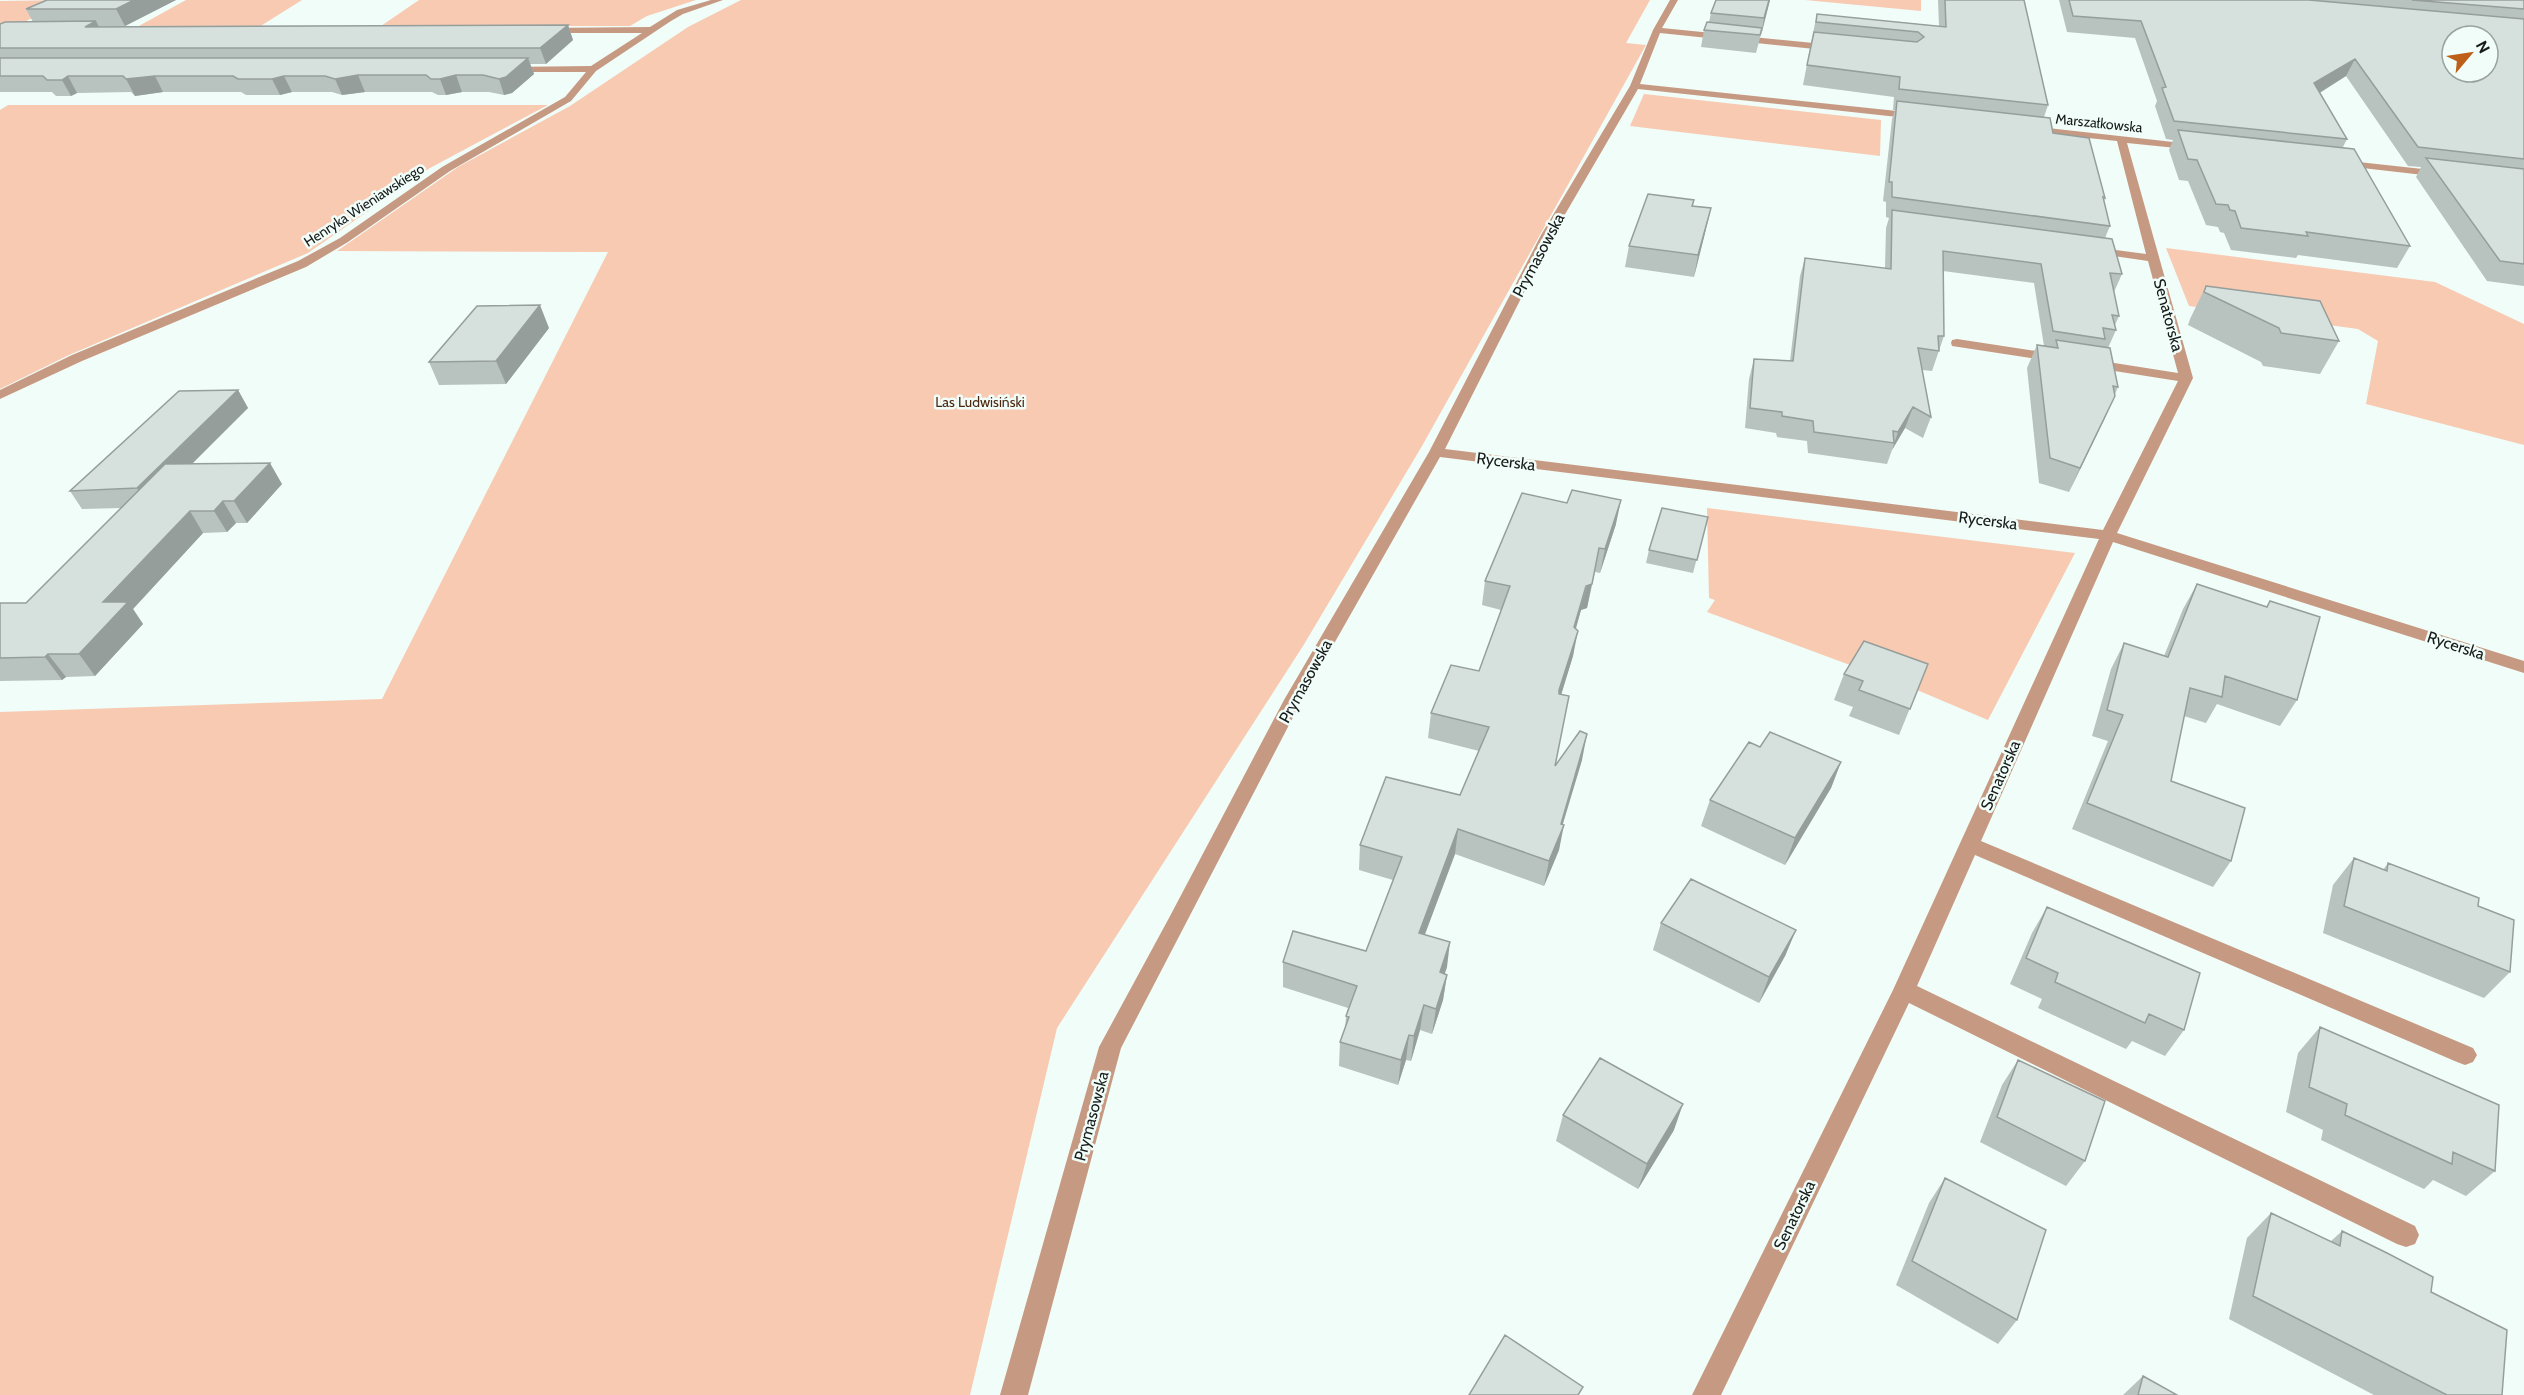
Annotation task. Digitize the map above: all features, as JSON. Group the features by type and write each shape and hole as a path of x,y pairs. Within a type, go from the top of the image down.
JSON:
{"street":[{"name":"Henryka Wieniawskiego","path":"0,395 77,358 302,264 344,240 446,169 568,99 593,69 680,12 719,0"},
{"name":"Prymasowska","path":"1014,1395 1110,1047 1178,924 1293,700 1436,452 1547,235 1635,86 1657,30 1674,0"},
{"path":"542,30 652,30"},
{"path":"1657,30 1841,49"},
{"path":"498,69 593,69"},
{"path":"1635,86 1922,117"},
{"name":"Marszałkowska","path":"2016,127 2210,149"},
{"name":"Senatorska","path":"1706,1395 1904,990 2107,535 2186,378 2121,139"},
{"path":"2325,162 2454,176"},
{"path":"2083,248 2153,258"},
{"path":"1957,343 2186,378"},
{"name":"Rycerska","path":"1436,452 2107,535 2524,667"},
{"path":"1969,844 2465,1055"},
{"path":"1904,990 2406,1235"}],"green space":[{"path":"69,0 12,28 0,28 0,1"},
{"path":"186,0 302,0 259,27 137,27"},
{"path":"419,0 696,0 647,16 630,26 381,26"},
{"name":"Las Ludwisiński","path":"741,0 1650,0 1626,43 1646,45 1422,446 1303,646 1057,1028 970,1395 0,1395 0,712 382,699 608,252 337,251 458,167 570,106 688,27"},
{"path":"1805,0 1921,0 1921,11"},
{"path":"1644,94 1881,120 1880,156 1630,126"},
{"path":"8,105 548,105 430,168 308,253 69,355 0,389 0,110"},
{"path":"2166,248 2435,282 2524,324 2524,445 2366,404 2378,341 2358,329 2189,306"},
{"path":"1707,508 2075,553 1988,720 1917,690 1707,612 1715,600 1709,598"}],"building":[{"path":"47,0 134,0 116,9 26,9"},
{"path":"1716,0 1769,0 1764,18 1711,13"},
{"path":"1945,0 2024,0 2048,105 1899,89 1900,77 1807,65 1814,32 1917,42 1924,37 1918,32 1816,22 1817,14 1946,27"},
{"path":"2069,0 2309,0 2524,19 2524,159 2418,147 2355,59 2314,83 2347,139 2174,121 2162,88 2166,87 2141,21 2073,16"},
{"path":"2412,0 2524,0 2524,9"},
{"path":"96,21 85,27 568,25 540,48 0,48 0,24 5,22"},
{"path":"1707,22 1762,28 1760,35 1704,30"},
{"path":"0,58 528,58 506,77 499,79 483,75 456,75 431,79 426,75 358,75 335,79 325,76 238,79 233,76 155,76 126,79 123,76 68,76 62,80 47,80 43,76 0,76"},
{"path":"1897,101 2050,118 2053,133 2089,138 2110,226 1892,197 1892,182 1889,182"},
{"path":"2178,130 2354,149 2410,246 2306,232 2308,236 2241,228 2235,211 2230,210 2228,205 2216,204 2197,160 2188,159"},
{"path":"2426,158 2524,169 2524,264 2500,261"},
{"path":"1648,194 1694,200 1692,206 1711,208 1698,255 1629,246"},
{"path":"1892,210 2112,239 2122,274 2110,273 2119,316 2112,315 2116,330 2103,328 2105,339 2053,331 2041,264 1943,251 1944,336 1938,336 1939,351 1918,348 1931,417 1913,407 1898,432 1893,431 1894,443 1814,432 1813,421 1782,416 1782,412 1750,408 1754,359 1793,361 1805,258 1891,269"},
{"path":"2206,286 2320,301 2339,341 2281,333 2279,328 2204,292"},
{"path":"540,305 496,361 429,362 477,306"},
{"path":"2056,340 2110,348 2118,387 2113,386 2115,396 2080,468 2050,458 2037,345 2058,348"},
{"path":"238,390 137,488 70,491 179,391"},
{"path":"270,463 234,501 223,501 214,511 190,511 103,602 128,602 79,654 0,658 0,603 26,603 165,464"},
{"path":"1572,490 1621,500 1605,549 1599,548 1592,584 1586,586 1574,627 1578,631 1559,690 1559,694 1569,696 1555,766 1580,731 1587,734 1561,824 1564,825 1549,861 1458,829 1419,933 1450,942 1440,972 1447,975 1436,1009 1424,1005 1414,1036 1409,1035 1401,1060 1340,1042 1349,1017 1346,1016 1357,986 1283,962 1293,931 1366,951 1402,857 1360,845 1386,777 1460,795 1489,727 1431,713 1451,665 1479,671 1510,586 1485,581 1522,493 1567,503"},
{"path":"1662,508 1708,517 1697,560 1649,550"},
{"path":"2197,584 2267,607 2270,601 2320,617 2297,700 2225,676 2222,697 2190,688 2171,781 2245,808 2231,861 2087,803 2123,715 2107,710 2124,643 2168,657"},
{"path":"1864,641 1928,664 1910,709 1859,690 1863,681 1844,674"},
{"path":"1770,732 1841,762 1795,838 1710,800 1749,742 1760,747"},
{"path":"2354,858 2387,871 2388,863 2479,898 2478,906 2514,920 2510,972 2344,906"},
{"path":"1691,879 1796,930 1769,977 1661,923"},
{"path":"2047,907 2200,973 2184,1030 2149,1014 2145,1023 2055,982 2058,973 2026,958"},
{"path":"2320,1027 2499,1105 2495,1171 2453,1152 2452,1164 2345,1115 2347,1104 2309,1087"},
{"path":"1600,1058 1683,1104 1647,1164 1563,1115"},
{"path":"2018,1060 2105,1101 2085,1161 1997,1117"},
{"path":"1945,1178 2046,1230 2017,1320 1912,1261"},
{"path":"2271,1213 2340,1246 2342,1231 2387,1253 2433,1277 2431,1292 2507,1330 2502,1395 2447,1395 2253,1296"},
{"path":"1505,1335 1583,1387 1578,1395 1469,1395"},
{"path":"2143,1376 2177,1395 2138,1395"}]}
